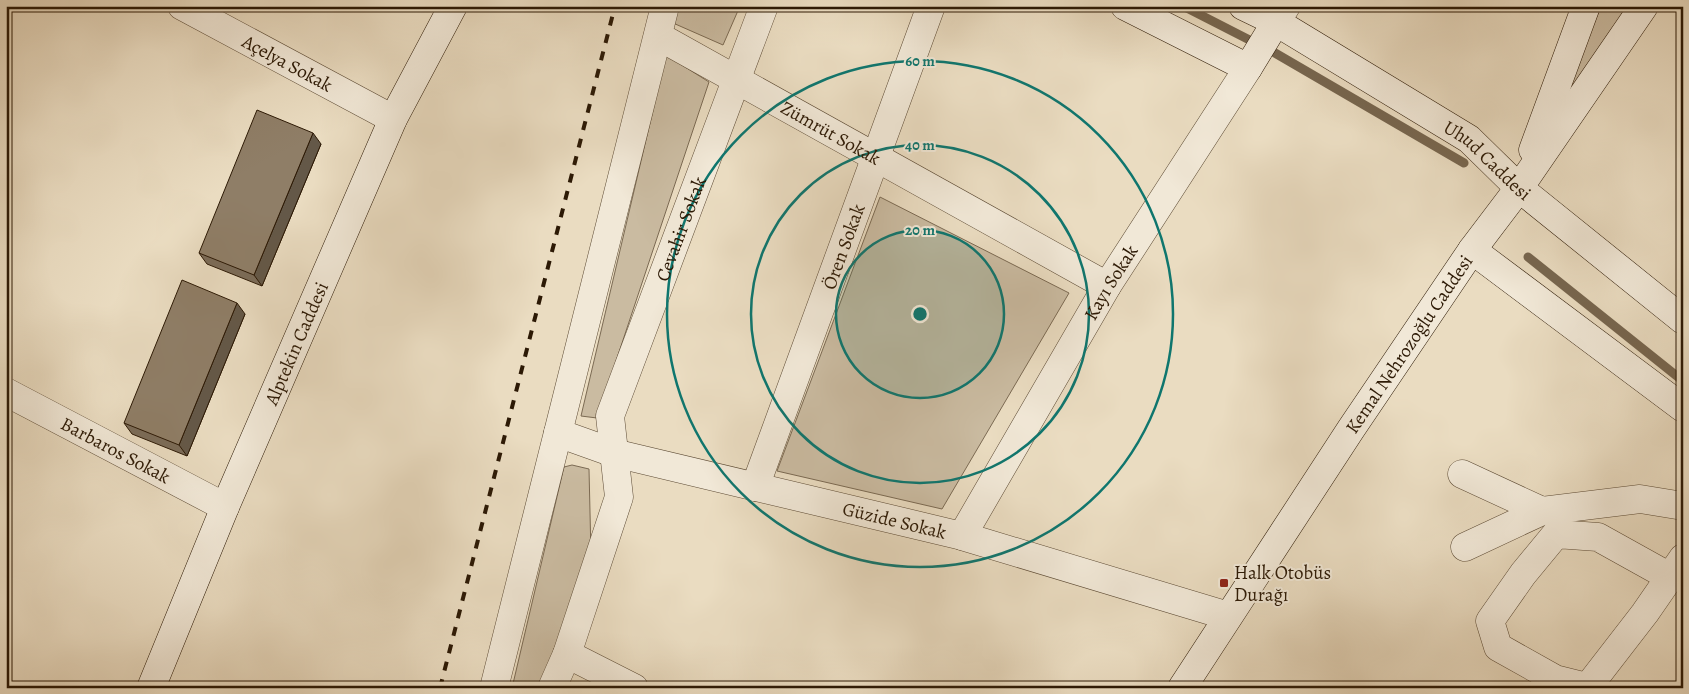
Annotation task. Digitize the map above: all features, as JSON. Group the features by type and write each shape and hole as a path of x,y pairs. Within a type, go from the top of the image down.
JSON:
{"street":[{"name":"Açelya Sokak","path":"182,6 393,118"},
{"name":"Alptekin Caddesi","path":"151,688 225,507 393,118 453,6"},
{"path":"494,688 665,6"},
{"name":"Cevahir Sokak","path":"552,688 566,654 619,497 610,416 764,6"},
{"name":"Ören Sokak","path":"755,487 931,6"},
{"path":"1125,6 1248,68"},
{"name":"Uhud Caddesi","path":"1243,6 1277,21 1469,140 1519,188 1683,320"},
{"path":"1519,188 1586,6"},
{"name":"Kemal Nehrozoğlu Caddesi","path":"1182,688 1351,429 1472,250 1519,188 1644,6"},
{"name":"Kayı Sokak","path":"962,536 1107,286 1277,21"},
{"name":"Zümrüt Sokak","path":"658,36 1107,286"},
{"path":"1472,250 1683,408"},
{"name":"Barbaros Sokak","path":"6,392 225,507"},
{"name":"Güzide Sokak","path":"558,433 614,453 962,536 1228,616"},
{"path":"1462,474 1542,512"},
{"path":"1465,548 1542,512 1640,498 1683,506"},
{"path":"1556,534 1598,537 1676,567 1645,613 1587,687 1555,679 1498,647 1490,621 1523,574 1556,534"},
{"path":"566,654 634,688"}],"shaded area":[{"path":"678,6 740,6 723,45 673,23"},
{"path":"1601,6 1639,6 1555,120"},
{"path":"666,55 709,82 597,418 581,416"},
{"path":"880,197 1069,293 942,509 777,471"},
{"path":"572,465 589,469 591,555 540,688 512,688 564,467"}],"building":[{"path":"257,110 313,133 254,275 199,253"},
{"path":"182,280 237,303 179,445 124,423"}],"waterway":[{"path":"1183,6 1275,53 1464,163"},
{"path":"1528,257 1683,381"}],"railway":[{"path":"440,688 615,6"}],"place":[{"name":"Halk Otobüs Durağı","path":"1224,583"}]}
